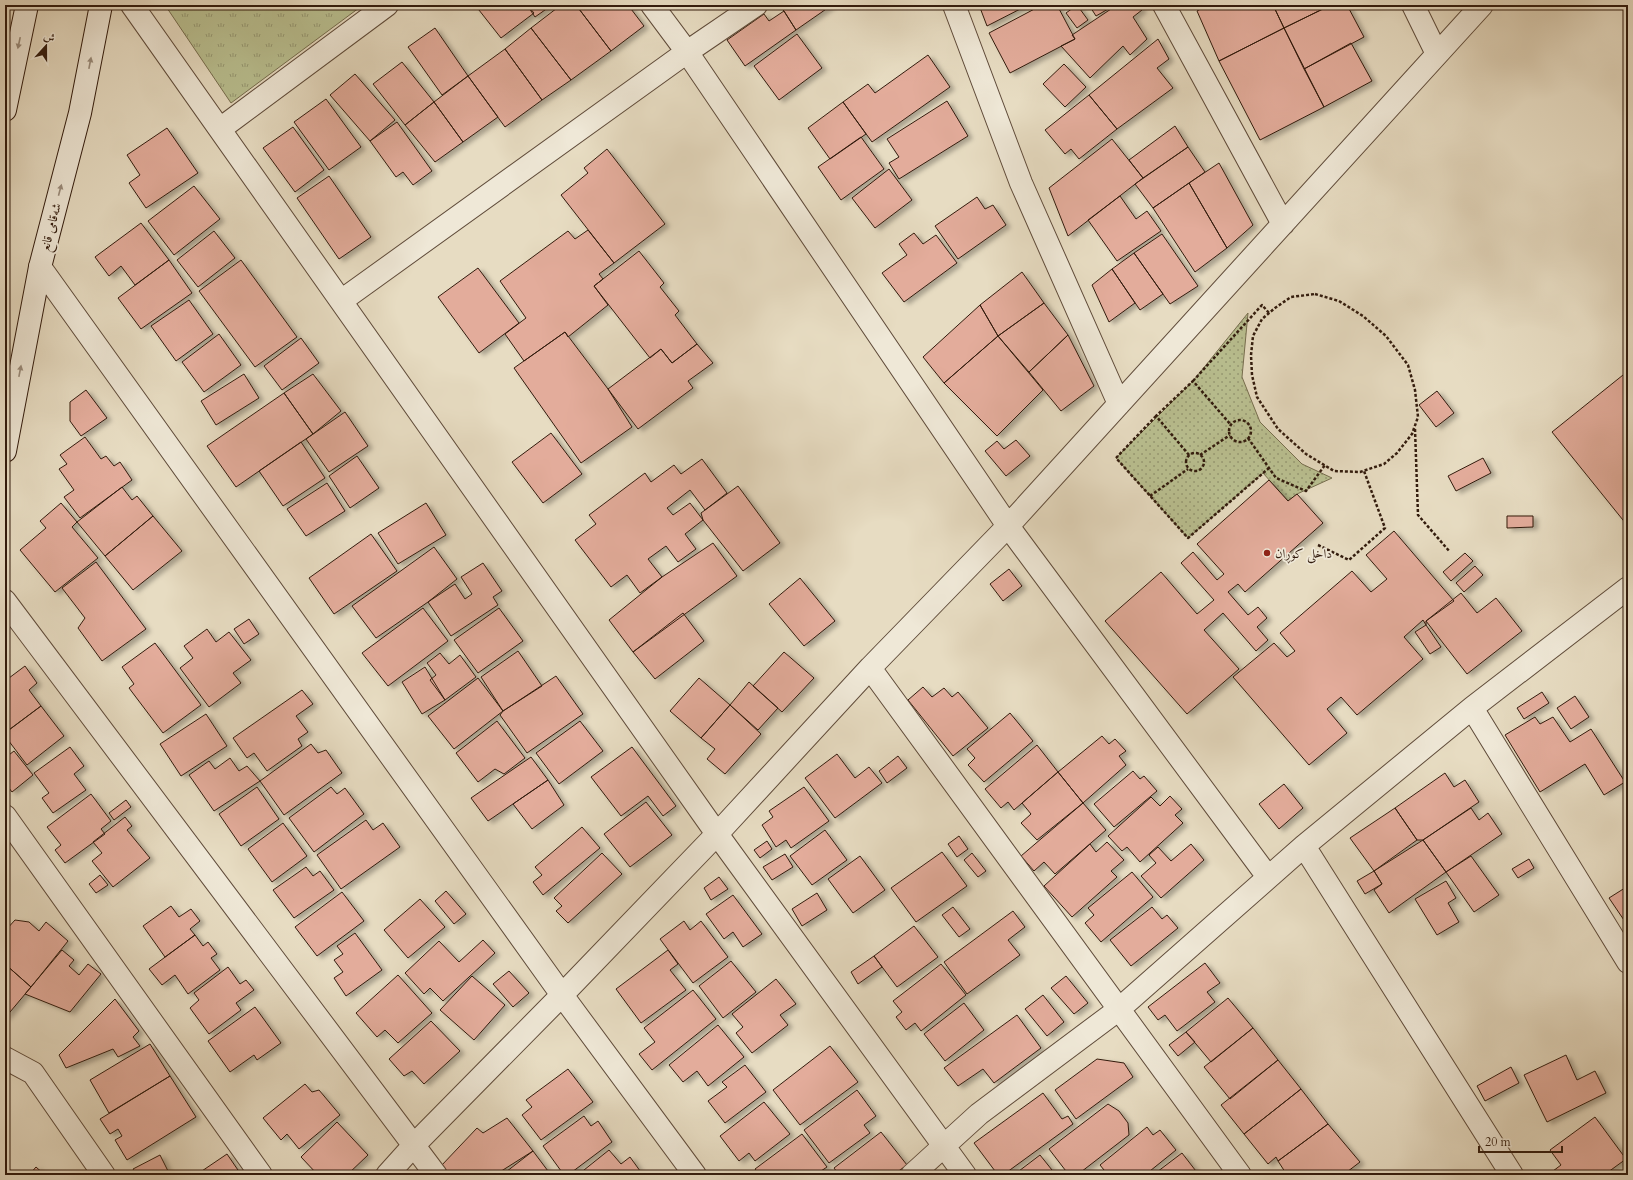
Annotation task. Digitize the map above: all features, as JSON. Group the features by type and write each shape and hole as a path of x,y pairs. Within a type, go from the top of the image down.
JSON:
{"street":[{"path":"5,110 27,5"},
{"name":"شەقامی قانع","path":"5,451 40,267 80,113 101,5"},
{"path":"132,5 717,834 965,1175"},
{"path":"220,129 387,5"},
{"path":"652,5 687,52 1008,526 1268,877"},
{"path":"341,301 687,52 756,5"},
{"path":"954,5 1021,183 1119,404"},
{"path":"1164,5 1283,224"},
{"path":"1413,5 1437,54"},
{"path":"387,1175 414,1145 562,995 717,834 870,668 1008,526 1482,5"},
{"path":"40,267 562,995 695,1175"},
{"path":"912,1175 979,1114 1118,1010 1304,846 1472,708 1627,592"},
{"path":"5,601 436,1175"},
{"path":"870,668 1118,1010 1240,1175"},
{"path":"1472,708 1628,962"},
{"path":"5,816 261,1175"},
{"path":"1304,846 1512,1175"},
{"path":"5,1058 33,1073 104,1175"}],"path":[{"path":"1315,294 1339,301 1363,316 1386,336 1408,365 1415,390 1418,417 1415,426 1412,434 1397,454 1384,464 1364,471 1334,471 1306,454 1278,429 1257,397 1252,375 1251,355 1253,336 1262,319 1291,297 1315,294"},
{"path":"1268,313 1262,305 1194,381 1156,416 1116,458 1188,538 1269,468"},
{"path":"1194,381 1231,424 1230,435"},
{"path":"1156,416 1189,455"},
{"path":"1230,435 1238,441 1245,440 1250,436 1250,428 1247,423 1240,420 1231,424"},
{"path":"1415,426 1418,514 1450,552"},
{"path":"1200,455 1230,435"},
{"path":"1248,438 1276,478 1306,491 1325,466"},
{"path":"1195,453 1200,455 1204,460 1203,467 1199,471 1192,471 1187,468 1185,463 1189,455 1195,453"},
{"path":"1150,496 1187,468"},
{"path":"1318,545 1349,560 1384,528 1364,471"}],"green space":[{"path":"165,5 363,5 231,103"},
{"path":"1248,313 1242,377 1260,422 1302,464 1332,478 1297,494 1288,501 1263,473 1188,538 1116,458 1193,381"}],"building":[{"path":"475,5 527,5 534,13 501,38"},
{"path":"527,5 552,5 535,17"},
{"path":"561,5 576,5 611,51 571,80 531,28"},
{"path":"576,5 628,5 644,26 611,51"},
{"path":"780,5 832,5 796,30"},
{"path":"979,5 1028,5 987,26"},
{"path":"1042,5 1057,5 1075,39 1010,73 989,33"},
{"path":"1077,5 1088,20 1077,28 1066,13"},
{"path":"1089,5 1115,5 1096,16"},
{"path":"1117,5 1139,5 1142,10 1133,17 1147,39 1130,55 1123,46 1090,78 1061,46 1075,39 1072,35"},
{"path":"1208,5 1273,5 1284,28 1219,61 1197,11"},
{"path":"1273,5 1331,5 1284,28"},
{"path":"1331,5 1347,5 1364,37 1304,69 1284,28"},
{"path":"784,11 796,30 745,66 727,40 764,14 769,21"},
{"path":"435,28 468,76 442,95 408,47"},
{"path":"531,28 571,80 542,100 505,49"},
{"path":"1284,28 1324,107 1260,140 1219,61"},
{"path":"797,34 822,68 779,100 754,66"},
{"path":"1158,39 1169,59 1157,68 1173,88 1117,129 1089,95"},
{"path":"1351,43 1372,81 1324,107 1304,69"},
{"path":"505,49 542,100 505,127 468,76"},
{"path":"928,55 950,87 872,142 843,102 868,84 875,93"},
{"path":"402,62 434,102 405,125 373,84"},
{"path":"1064,64 1086,87 1065,107 1043,84"},
{"path":"355,74 395,120 370,141 330,95"},
{"path":"468,76 498,117 463,142 434,102"},
{"path":"1089,95 1117,129 1079,159 1071,149 1065,154 1045,130"},
{"path":"326,99 361,147 329,170 294,122"},
{"path":"947,101 968,136 899,179 889,163 899,157 887,139"},
{"path":"434,102 463,142 435,162 405,125"},
{"path":"843,102 866,134 830,159 808,128"},
{"path":"397,122 432,171 413,185 403,172 396,177 370,141"},
{"path":"1175,126 1188,147 1143,178 1129,160"},
{"path":"293,127 324,170 295,192 263,148"},
{"path":"167,128 198,173 146,208 129,183 140,175 127,155"},
{"path":"861,137 884,169 841,200 818,167"},
{"path":"1112,139 1143,178 1068,236 1049,188"},
{"path":"1188,147 1205,172 1153,208 1135,184"},
{"path":"607,149 665,224 614,263 561,195 588,173 584,168"},
{"path":"1219,163 1253,225 1227,248 1189,183"},
{"path":"889,169 912,200 875,228 852,198"},
{"path":"329,176 371,237 339,259 297,198"},
{"path":"1189,183 1227,248 1195,272 1153,208"},
{"path":"194,186 220,219 174,255 148,221"},
{"path":"1120,196 1136,219 1147,211 1161,231 1117,261 1088,220"},
{"path":"977,197 985,209 993,205 1006,225 958,259 935,226"},
{"path":"141,223 169,260 135,285 121,266 109,276 95,257"},
{"path":"588,230 614,263 599,274 603,279 594,286 608,305 568,337 565,332 524,361 505,334 526,318 500,281 568,231 575,239"},
{"path":"214,231 235,258 198,287 177,260"},
{"path":"914,233 923,244 936,235 957,263 904,302 882,273 907,255 899,244"},
{"path":"1162,234 1198,286 1170,304 1134,253"},
{"path":"639,251 664,283 660,287 679,311 675,315 697,344 672,363 661,349 650,358 594,286"},
{"path":"1134,253 1163,294 1140,310 1112,269"},
{"path":"169,260 192,293 141,329 118,298"},
{"path":"241,260 297,337 255,367 199,291"},
{"path":"478,268 519,323 479,353 438,297"},
{"path":"1112,269 1135,303 1109,322 1092,285"},
{"path":"1022,272 1044,303 998,336 980,305"},
{"path":"189,300 213,334 176,361 151,326"},
{"path":"1044,303 1068,335 1029,372 998,336"},
{"path":"980,305 998,336 944,383 923,357"},
{"path":"565,332 608,389 632,427 581,463 514,368"},
{"path":"219,334 241,365 204,392 182,362"},
{"path":"1068,335 1094,386 1061,411 1029,372"},
{"path":"998,336 1043,390 997,436 944,383"},
{"path":"301,338 319,363 282,390 264,366"},
{"path":"697,344 713,363 688,381 693,388 638,429 608,389 661,349 672,363"},
{"path":"1628,371 1628,524 1627,525 1552,432"},
{"path":"244,374 259,398 216,425 201,401"},
{"path":"313,374 341,411 313,434 284,393"},
{"path":"86,390 107,418 81,436 70,421 70,402"},
{"path":"1437,391 1454,413 1436,427 1419,405"},
{"path":"284,393 313,434 236,487 207,446"},
{"path":"345,412 368,446 329,472 306,439"},
{"path":"551,433 582,474 543,503 512,462"},
{"path":"85,437 101,459 106,456 114,466 120,462 132,480 80,518 64,497 74,490 59,469 67,464 60,455"},
{"path":"1016,440 1030,456 1006,476 985,451 997,441 1004,449"},
{"path":"301,442 325,478 283,506 259,471"},
{"path":"357,456 379,488 350,508 329,476"},
{"path":"1483,458 1491,473 1456,491 1448,476"},
{"path":"702,459 727,493 705,510 690,490 667,508 673,515 690,503 703,520 685,534 696,549 678,562 666,546 648,559 662,577 640,593 627,575 611,587 575,540 596,524 589,515 645,473 651,482 674,465 681,474"},
{"path":"1269,480 1288,501 1297,494 1323,523 1245,592 1238,584 1228,592 1248,615 1258,607 1267,618 1257,627 1268,640 1256,651 1223,613 1204,630 1239,669 1187,714 1105,621 1161,572 1197,614 1214,600 1181,563 1193,552 1217,580 1224,574 1197,544"},
{"path":"327,483 345,511 306,536 287,509"},
{"path":"738,486 780,543 743,571 703,520 701,513"},
{"path":"122,487 132,500 137,496 153,516 105,556 77,522"},
{"path":"61,503 77,522 72,527 98,558 55,592 20,550 46,528 40,521"},
{"path":"426,503 446,535 398,564 378,533"},
{"path":"153,516 182,551 133,590 105,556"},
{"path":"1507,516 1533,516 1533,527 1507,528"},
{"path":"1394,531 1454,601 1426,621 1426,625 1423,620 1404,637 1423,659 1357,715 1341,697 1327,709 1347,733 1309,765 1233,677 1274,643 1287,657 1295,651 1280,633 1352,571 1371,592 1387,579 1366,555"},
{"path":"371,534 397,571 334,614 309,578"},
{"path":"713,543 737,576 633,652 609,620 662,577"},
{"path":"434,547 457,579 428,602 376,638 352,606"},
{"path":"1465,553 1473,561 1451,581 1443,572"},
{"path":"96,562 146,629 102,661 78,628 85,618 62,588"},
{"path":"483,563 502,591 493,597 498,605 451,636 428,602 455,584 465,599 472,594 461,577"},
{"path":"1475,566 1483,575 1464,592 1456,583"},
{"path":"1009,569 1022,586 1003,601 990,584"},
{"path":"800,578 835,621 804,646 769,604"},
{"path":"1461,593 1477,613 1496,598 1522,631 1467,674 1426,621"},
{"path":"423,608 448,641 388,686 362,653"},
{"path":"499,608 523,641 478,673 454,640"},
{"path":"683,613 704,641 655,679 633,652"},
{"path":"249,619 259,634 244,644 234,629"},
{"path":"1426,625 1441,647 1430,654 1415,632"},
{"path":"207,629 216,642 229,632 251,660 233,673 241,683 209,707 180,668 193,658 184,646"},
{"path":"155,643 201,705 163,733 129,688 134,684 122,667"},
{"path":"518,651 542,686 503,711 481,677"},
{"path":"784,652 814,678 782,712 753,686"},
{"path":"440,653 449,664 460,655 476,677 445,700 430,680 436,675 427,663"},
{"path":"25,666 37,683 29,690 41,706 6,732 5,681"},
{"path":"425,667 445,700 422,714 402,682"},
{"path":"556,676 583,714 527,753 500,715 503,711"},
{"path":"478,678 503,711 454,749 428,716"},
{"path":"699,678 730,705 701,738 670,711"},
{"path":"749,682 778,708 758,730 730,705"},
{"path":"923,687 932,697 944,688 952,697 958,692 988,728 953,756 908,700"},
{"path":"302,690 313,704 296,716 308,732 298,739 302,746 267,771 254,753 247,758 233,738"},
{"path":"1542,692 1549,703 1524,719 1517,708"},
{"path":"1575,696 1589,717 1571,729 1557,708"},
{"path":"730,705 761,734 725,774 707,759 715,749 701,738"},
{"path":"41,706 64,736 27,765 5,736 5,733"},
{"path":"1010,713 1033,741 984,782 968,765 975,758 967,749"},
{"path":"206,714 227,746 181,776 160,744"},
{"path":"1535,717 1540,724 1553,717 1570,742 1591,729 1625,782 1604,795 1585,764 1540,792 1505,735"},
{"path":"497,721 525,758 504,774 495,769 478,782 456,753"},
{"path":"580,721 603,751 559,784 536,753"},
{"path":"1102,736 1109,744 1115,739 1126,751 1119,756 1126,765 1083,803 1058,772"},
{"path":"311,744 318,753 326,750 342,773 284,815 260,781"},
{"path":"1037,745 1058,772 1014,810 1008,802 1001,808 985,789"},
{"path":"70,747 84,766 74,774 86,790 53,813 42,798 49,793 34,773"},
{"path":"632,747 676,806 663,816 648,796 621,816 591,777"},
{"path":"14,751 33,775 12,792 5,783 5,758"},
{"path":"837,754 855,778 869,767 882,783 835,818 805,778"},
{"path":"898,756 907,768 887,783 879,771"},
{"path":"531,757 548,780 488,821 471,798"},
{"path":"230,758 239,771 247,766 260,781 214,811 189,775 209,761 215,769"},
{"path":"1133,771 1140,779 1144,776 1157,791 1114,827 1094,804"},
{"path":"1058,772 1083,803 1037,840 1021,823 1031,814 1022,803"},
{"path":"1445,773 1454,787 1465,780 1479,802 1423,840 1417,840 1395,808"},
{"path":"548,780 564,805 532,829 513,804"},
{"path":"1284,784 1303,808 1279,829 1259,804"},
{"path":"257,787 279,819 241,846 219,814"},
{"path":"331,787 337,794 345,788 364,814 314,852 289,818"},
{"path":"804,787 829,821 791,848 786,840 776,847 762,825 773,817 769,811"},
{"path":"91,794 111,821 101,829 105,834 65,863 55,850 61,845 47,827"},
{"path":"1170,796 1182,809 1175,815 1183,823 1140,862 1127,847 1122,851 1108,836 1151,797 1160,806"},
{"path":"126,800 131,807 114,820 109,813"},
{"path":"646,802 672,835 630,867 604,834"},
{"path":"1083,803 1106,830 1055,874 1044,862 1034,871 1021,856"},
{"path":"1395,808 1417,840 1374,871 1350,838"},
{"path":"1471,808 1479,820 1488,813 1502,834 1446,872 1423,840"},
{"path":"125,817 132,826 127,830 150,858 113,887 92,861 102,853 93,842"},
{"path":"366,820 373,830 383,823 400,847 341,889 317,855"},
{"path":"283,823 307,856 272,882 248,849"},
{"path":"582,827 600,848 543,895 533,882 542,875 535,867"},
{"path":"825,830 847,860 812,885 790,856"},
{"path":"959,836 968,849 957,857 948,844"},
{"path":"1423,840 1446,872 1389,913 1374,890 1382,884 1374,871"},
{"path":"767,841 772,849 760,858 754,850"},
{"path":"1107,842 1124,860 1111,871 1117,877 1072,917 1044,886 1090,844 1096,852"},
{"path":"1191,844 1204,860 1161,898 1141,876 1156,863 1149,855 1158,847 1171,861"},
{"path":"942,852 967,886 916,922 891,888"},
{"path":"602,853 622,874 568,923 556,911 562,906 554,898"},
{"path":"972,853 986,871 978,877 964,860"},
{"path":"785,854 793,867 772,880 763,867"},
{"path":"860,856 885,890 853,913 828,879"},
{"path":"1471,856 1499,895 1474,912 1446,872"},
{"path":"1529,859 1534,868 1518,878 1512,869"},
{"path":"306,867 313,876 320,871 334,890 294,918 273,890"},
{"path":"1374,871 1382,884 1365,894 1357,881"},
{"path":"1132,872 1153,897 1101,942 1085,923 1094,915 1088,908"},
{"path":"100,875 108,885 96,893 89,884"},
{"path":"719,877 728,889 711,900 704,888"},
{"path":"1446,881 1456,898 1448,903 1459,922 1437,935 1415,899"},
{"path":"1628,886 1628,926 1609,898"},
{"path":"446,891 466,914 454,924 435,901"},
{"path":"342,892 364,921 317,956 295,927"},
{"path":"817,893 827,910 802,926 792,909"},
{"path":"733,895 762,934 743,947 733,932 724,939 706,914"},
{"path":"420,899 445,927 408,958 384,930"},
{"path":"171,906 179,917 191,909 200,921 190,929 195,935 165,957 143,926"},
{"path":"953,907 970,929 959,937 942,915"},
{"path":"1152,907 1162,919 1167,915 1178,928 1131,966 1110,940"},
{"path":"1013,911 1025,927 1008,940 1020,955 967,994 944,962"},
{"path":"15,920 29,922 39,931 46,922 68,941 31,987 5,964 5,931"},
{"path":"684,921 690,930 701,921 728,957 693,983 660,939"},
{"path":"914,926 938,957 897,987 874,956"},
{"path":"355,933 382,970 346,996 334,978 343,972 334,960 343,954 337,946"},
{"path":"195,935 203,946 208,942 217,954 211,958 220,970 188,994 175,975 162,985 149,969"},
{"path":"483,940 495,953 443,1001 430,988 424,994 405,973 439,941 459,962"},
{"path":"62,950 74,960 69,966 79,975 88,964 101,974 70,1012 25,994"},
{"path":"668,950 678,964 670,970 686,990 641,1023 616,989"},
{"path":"874,956 882,967 858,984 851,972"},
{"path":"731,961 756,992 723,1018 699,986"},
{"path":"1205,963 1220,983 1207,992 1215,1002 1177,1031 1165,1015 1158,1020 1148,1007"},
{"path":"5,964 31,987 5,1018"},
{"path":"941,964 966,995 921,1031 915,1023 906,1030 896,1017 902,1012 893,1001"},
{"path":"228,967 240,984 246,980 254,990 236,1003 241,1010 209,1034 190,1008 199,1000 194,993"},
{"path":"509,971 529,993 513,1007 493,984"},
{"path":"398,975 432,1013 398,1043 385,1030 377,1037 356,1013"},
{"path":"472,976 505,1005 474,1040 440,1010"},
{"path":"1066,976 1088,1003 1074,1014 1051,988"},
{"path":"776,979 796,1004 780,1015 788,1025 752,1053 736,1033 743,1027 732,1014"},
{"path":"693,990 716,1019 652,1070 639,1054 655,1042 644,1028"},
{"path":"1043,995 1064,1022 1047,1036 1025,1009"},
{"path":"1228,998 1253,1028 1211,1062 1186,1032"},
{"path":"115,999 139,1031 133,1037 140,1046 118,1057 113,1049 66,1068 59,1055"},
{"path":"964,1003 984,1030 945,1061 924,1034"},
{"path":"255,1007 281,1043 257,1060 254,1055 230,1072 208,1041"},
{"path":"1017,1015 1041,1048 994,1083 983,1069 958,1086 944,1068"},
{"path":"431,1021 460,1051 424,1084 412,1071 404,1076 389,1059"},
{"path":"718,1025 744,1057 708,1086 697,1071 683,1082 669,1065"},
{"path":"1253,1028 1278,1060 1230,1099 1204,1067"},
{"path":"1186,1032 1195,1042 1178,1056 1169,1045"},
{"path":"150,1044 170,1076 109,1113 90,1080"},
{"path":"830,1046 858,1082 800,1125 773,1090"},
{"path":"1566,1055 1577,1080 1595,1071 1606,1093 1547,1122 1524,1075"},
{"path":"1097,1059 1124,1063 1133,1077 1076,1119 1055,1090"},
{"path":"1278,1060 1301,1089 1244,1134 1221,1105"},
{"path":"745,1065 766,1092 725,1123 708,1101 727,1087 722,1082"},
{"path":"1511,1067 1519,1083 1485,1101 1477,1086"},
{"path":"568,1069 593,1102 541,1140 522,1115 532,1107 526,1100"},
{"path":"170,1076 196,1117 127,1160 115,1140 122,1136 118,1129 110,1134 100,1119"},
{"path":"305,1084 312,1092 319,1090 340,1115 299,1149 287,1134 281,1140 263,1118"},
{"path":"1301,1089 1328,1124 1278,1161 1276,1157 1268,1164 1244,1134"},
{"path":"857,1090 876,1116 864,1125 870,1133 829,1163 804,1130"},
{"path":"1043,1093 1062,1119 1068,1116 1073,1124 1003,1175 998,1175 974,1143"},
{"path":"764,1102 790,1134 755,1161 749,1153 739,1161 720,1136"},
{"path":"1108,1104 1119,1111 1128,1123 1129,1135 1077,1175 1069,1175 1049,1149"},
{"path":"584,1116 591,1126 598,1121 612,1142 568,1175 564,1175 543,1146"},
{"path":"1595,1117 1626,1159 1604,1175 1550,1175 1549,1174 1561,1165 1550,1150"},
{"path":"507,1118 533,1151 495,1175 466,1175 464,1173 460,1175 448,1175 441,1166 477,1128 483,1133"},
{"path":"337,1122 368,1155 347,1175 334,1175 332,1173 330,1175 318,1175 301,1157"},
{"path":"1328,1124 1360,1162 1343,1175 1287,1175 1278,1161"},
{"path":"1147,1127 1153,1135 1160,1130 1176,1150 1145,1175 1108,1175 1100,1165"},
{"path":"881,1132 907,1165 893,1175 882,1175 880,1172 877,1175 839,1175 834,1168"},
{"path":"802,1134 827,1167 815,1175 759,1175 755,1169"},
{"path":"609,1150 621,1164 630,1157 643,1175 579,1174"},
{"path":"533,1151 551,1175 502,1175"},
{"path":"1182,1153 1199,1175 1153,1175"},
{"path":"227,1154 240,1173 236,1175 196,1175"},
{"path":"160,1155 170,1175 136,1175 133,1169"},
{"path":"1040,1155 1056,1175 1015,1175 1015,1174"},
{"path":"36,1167 45,1175 29,1175"}],"place":[{"name":"داخلی کوڕان","path":"1267,553"}]}
